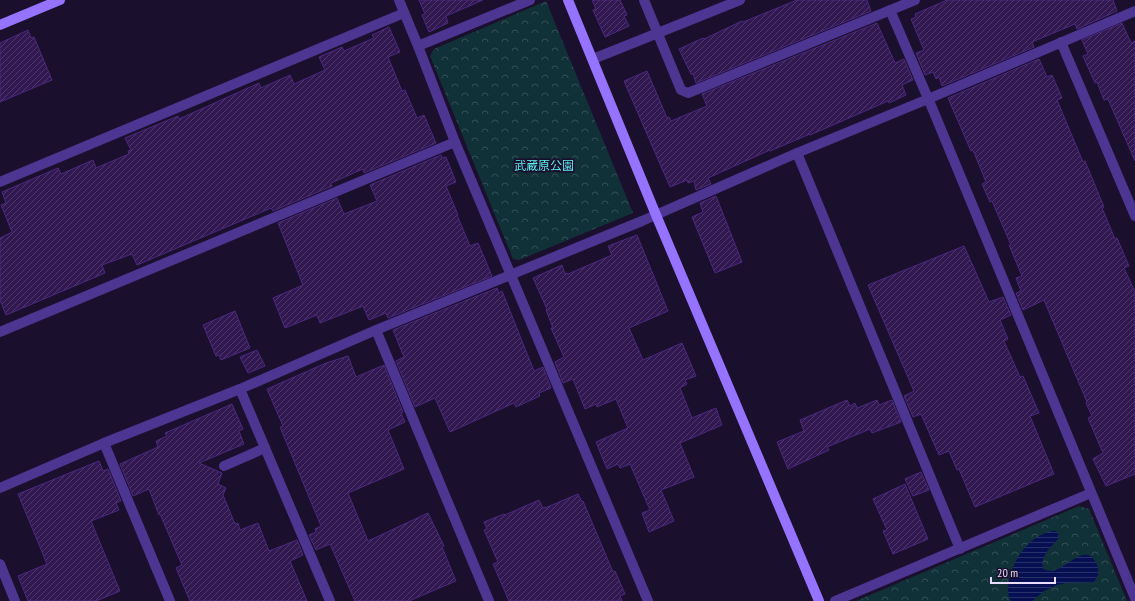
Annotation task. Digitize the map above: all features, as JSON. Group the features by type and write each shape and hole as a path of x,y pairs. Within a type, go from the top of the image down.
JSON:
{"street":[{"path":"0,25 60,0"},
{"path":"399,0 456,142 648,601"},
{"path":"418,46 530,0"},
{"path":"568,0 656,215 818,601"},
{"path":"644,0 681,90 688,94 915,0"},
{"path":"593,59 740,0"},
{"path":"890,10 1135,598"},
{"path":"0,488 104,443 240,389 376,330 656,215 797,153 1135,11"},
{"path":"0,182 404,13"},
{"path":"1061,42 1135,216"},
{"path":"0,332 456,142"},
{"path":"797,153 960,549"},
{"path":"376,330 489,601"},
{"path":"240,389 330,601"},
{"path":"104,443 170,601"},
{"path":"224,466 265,448"},
{"path":"835,601 1091,493"},
{"path":"0,564 15,601"}],"green space":[{"name":"武蔵原公園","path":"546,1 633,213 519,260 513,259 430,56 434,49"},
{"path":"1079,506 1089,509 1127,601 856,601"}],"shaded area":[{"path":"1052,531 1056,531 1058,533 1058,539 1044,556 1042,564 1043,569 1050,571 1056,570 1079,556 1089,555 1093,558 1098,567 1098,574 1094,582 1066,583 1057,585 1044,591 1032,601 1011,601 1008,594 1009,580 1011,572 1019,556 1036,538"}],"building":[{"path":"419,0 483,0 446,16 448,23 429,32 422,15 425,14"},
{"path":"592,0 620,0 627,15 624,16 629,26 605,37 593,10 596,9"},
{"path":"797,0 867,0 871,11 696,83 693,74 691,74 679,49 742,21 743,22"},
{"path":"947,0 1113,0 1117,11 1077,29 1075,24 1032,42 1034,47 942,86 939,77 936,79 933,72 925,75 916,53 924,50 911,19 916,17 915,14"},
{"path":"877,23 895,63 904,59 913,80 902,85 906,95 770,150 708,178 711,184 696,190 694,181 688,183 687,180 670,187 624,81 647,71 667,118 669,117 671,121 707,106 702,94"},
{"path":"1122,23 1131,43 1135,41 1135,161 1108,99 1104,100 1097,82 1095,83 1083,56 1088,54 1082,40"},
{"path":"389,27 400,52 388,57 402,91 405,90 417,118 424,115 436,143 364,173 363,169 331,183 332,186 273,211 271,208 137,265 132,254 102,265 105,273 6,315 0,300 0,238 12,232 1,205 6,203 2,192 58,168 61,174 93,160 96,168 129,154 128,151 131,150 125,138 178,116 179,119 259,83 261,88 290,75 294,84 325,70 319,57 342,47 344,51 374,38 372,35"},
{"path":"28,30 31,38 34,37 52,80 0,102 0,43"},
{"path":"1039,59 1047,77 1052,75 1062,98 1057,100 1083,162 1085,161 1104,207 1102,208 1115,239 1117,238 1129,266 1124,268 1135,292 1135,474 1106,486 1093,459 1103,453 1088,418 1092,416 1086,403 1087,402 1044,300 1023,310 1016,293 1021,291 1016,278 1022,276 1009,245 1011,245 992,201 990,202 982,184 986,182 973,150 971,151 948,98"},
{"path":"441,155 443,158 446,157 456,182 446,186 470,246 478,243 492,276 388,318 386,313 369,320 363,306 320,323 317,315 285,328 273,298 303,285 278,223 337,198 344,214 377,201 370,185"},
{"path":"716,196 742,262 715,273 692,217 703,212 700,203"},
{"path":"637,235 668,311 629,328 643,360 682,343 696,376 685,380 687,384 680,388 692,418 716,408 722,425 680,443 694,477 661,490 674,521 649,532 642,513 650,510 630,464 620,468 618,464 607,469 596,442 628,428 616,399 597,407 596,404 585,409 573,379 563,383 555,362 564,357 551,328 553,328 546,310 547,309 533,278 562,265 565,274 568,274 612,255 608,246"},
{"path":"964,246 989,302 1003,297 1011,315 1000,320 1008,339 1004,341 1020,377 1023,376 1039,413 1030,416 1054,474 975,507 959,469 957,470 949,451 939,455 921,414 913,417 904,396 914,391 868,285"},
{"path":"497,288 499,293 502,291 534,371 543,367 551,388 539,393 540,396 516,407 514,403 450,432 435,398 415,407 396,361 404,357 393,330"},
{"path":"235,311 250,348 221,360 219,355 216,356 203,325"},
{"path":"257,350 265,366 248,373 240,357"},
{"path":"348,356 356,377 384,365 403,412 401,413 405,422 388,430 404,469 348,493 368,541 428,513 444,546 442,547 456,581 409,601 355,601 330,544 316,550 309,535 316,532 315,529 321,526 280,427 283,426 267,389 326,363"},
{"path":"847,400 850,406 855,403 857,408 877,400 879,405 892,400 901,422 872,433 870,429 827,447 829,450 788,469 777,442 804,431 800,420"},
{"path":"232,404 243,429 239,431 244,444 199,463 222,473 218,484 226,488 223,495 235,524 238,523 240,530 258,523 269,551 297,540 303,555 290,561 307,601 190,601 176,568 182,565 149,489 133,496 120,464 158,447 156,441 167,436 165,433"},
{"path":"99,461 103,471 108,469 121,501 116,503 119,510 91,521 120,591 96,601 28,601 18,576 47,564 18,494"},
{"path":"921,472 929,490 913,496 905,479"},
{"path":"905,484 928,539 893,554 883,531 887,530 873,499"},
{"path":"578,494 582,502 583,501 613,572 615,571 625,594 620,596 622,601 509,601 493,564 498,562 484,530 487,529 484,522 504,514 505,515 539,500 543,508 545,508"}]}
